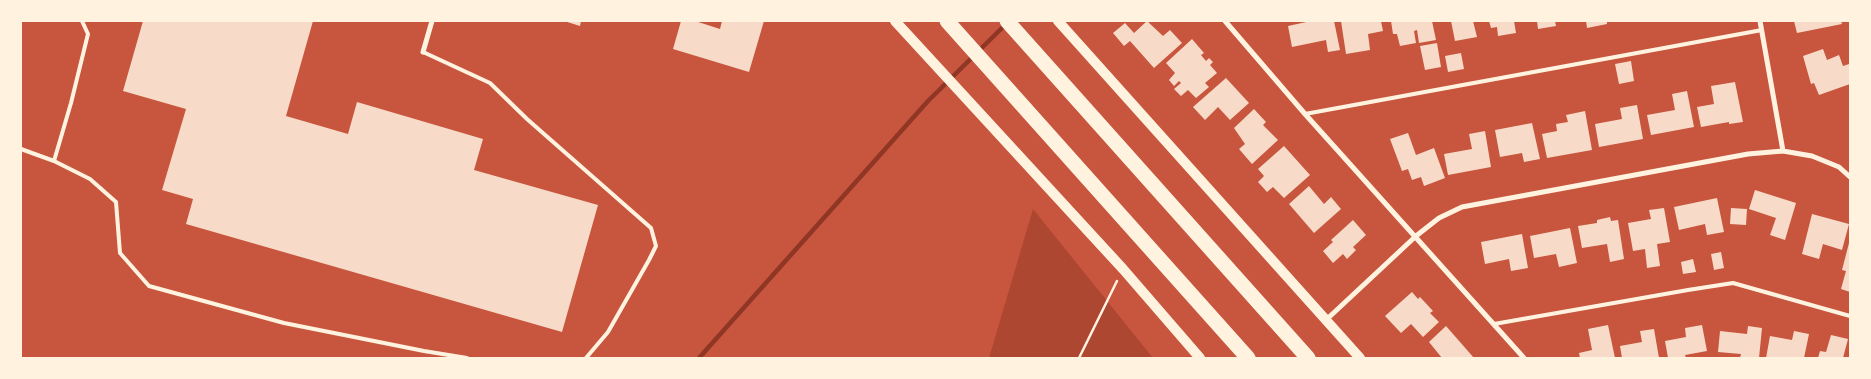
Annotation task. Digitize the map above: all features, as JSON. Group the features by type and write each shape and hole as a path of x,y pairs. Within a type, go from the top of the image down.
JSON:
{"highway":[{"path":"1007,21 1308,358"},
{"path":"948,22 1248,358"}],"main road":[{"path":"896,21 1123,269 1200,358"},
{"path":"1060,23 1360,358"}],"street":[{"path":"423,52 432,21"},
{"path":"1225,21 1305,114 1524,358"},
{"path":"1760,21 1782,151"},
{"path":"1326,320 1416,236 1439,218 1462,207 1748,154 1782,151 1812,156 1839,167 1850,177"}],"lane":[{"path":"54,161 88,34 82,21"},
{"path":"1305,114 1762,30"},
{"path":"423,52 490,83 527,119 651,228 656,246 608,332 586,358"},
{"path":"21,149 54,161 90,179 116,202 120,253 149,286 284,323 467,358"},
{"path":"1494,324 1688,290 1733,284 1850,316"}],"path":[{"path":"1079,358 1123,269"}],"shaded area":[{"path":"1033,209 1153,358 989,358"}],"building":[{"path":"143,21 313,21 286,116 348,134 357,102 483,139 474,170 598,205 562,332 186,224 193,199 162,190 186,109 123,91"},
{"path":"564,21 581,21 580,26"},
{"path":"681,21 695,21 720,29 722,21 764,21 749,72 673,49"},
{"path":"1147,21 1163,36 1170,30 1182,43 1154,68 1130,41 1124,46 1113,33 1125,23 1134,33"},
{"path":"1311,21 1334,21 1340,50 1328,52 1326,40 1292,47 1288,26"},
{"path":"1341,21 1381,21 1383,31 1368,34 1370,50 1346,54"},
{"path":"1391,21 1432,21 1436,40 1419,43 1417,30 1414,31 1416,43 1400,46 1397,34 1393,34"},
{"path":"1451,21 1473,21 1477,37 1455,41"},
{"path":"1489,21 1514,21 1516,33 1498,36 1497,27 1491,28"},
{"path":"1537,21 1555,21 1556,26 1538,29"},
{"path":"1586,21 1607,21 1607,24 1587,28"},
{"path":"1794,21 1841,21 1842,24 1797,33"},
{"path":"1192,39 1204,53 1201,55 1206,61 1209,58 1213,62 1210,65 1217,73 1205,83 1209,87 1196,98 1188,90 1181,96 1174,89 1181,83 1179,81 1174,86 1169,80 1175,73 1166,63"},
{"path":"1437,43 1441,67 1425,70 1420,46"},
{"path":"1823,49 1827,60 1839,55 1843,66 1849,64 1850,84 1819,95 1814,83 1811,84 1803,56"},
{"path":"1461,53 1464,69 1448,72 1445,56"},
{"path":"1631,61 1634,81 1619,84 1615,64"},
{"path":"1226,78 1249,103 1230,120 1218,107 1205,120 1193,107"},
{"path":"1735,82 1743,122 1729,124 1729,122 1701,127 1697,107 1714,104 1711,86"},
{"path":"1687,91 1694,127 1651,135 1647,115 1675,110 1672,94"},
{"path":"1637,105 1643,139 1599,147 1595,124 1622,119 1620,108"},
{"path":"1254,109 1266,122 1263,125 1278,140 1252,164 1239,149 1245,144 1234,128"},
{"path":"1585,111 1592,150 1547,158 1542,134 1557,131 1556,124 1568,122 1566,115"},
{"path":"1532,123 1540,159 1524,162 1522,153 1500,157 1495,130"},
{"path":"1485,131 1491,167 1448,175 1444,154 1472,149 1469,134"},
{"path":"1408,133 1416,155 1434,148 1445,178 1424,186 1421,177 1412,180 1408,169 1402,171 1390,139"},
{"path":"1284,146 1310,175 1284,198 1273,187 1267,192 1258,182 1264,176 1258,169"},
{"path":"1309,186 1324,204 1331,197 1341,209 1314,233 1289,204"},
{"path":"1755,190 1796,203 1785,240 1770,235 1776,218 1749,209"},
{"path":"1717,198 1724,232 1707,235 1705,224 1679,230 1674,207"},
{"path":"1664,208 1670,242 1657,244 1660,266 1647,268 1645,249 1633,251 1628,223 1651,219 1649,210"},
{"path":"1731,208 1747,209 1746,225 1730,224"},
{"path":"1812,214 1849,224 1842,250 1823,244 1819,259 1802,254"},
{"path":"1610,217 1611,221 1618,220 1624,259 1610,262 1607,244 1582,248 1578,226 1597,223 1597,220"},
{"path":"1353,220 1366,235 1353,247 1356,250 1347,259 1343,254 1333,263 1323,251 1333,242 1331,240"},
{"path":"1570,228 1577,263 1559,267 1556,254 1534,258 1530,236"},
{"path":"1522,234 1528,268 1511,271 1509,259 1485,264 1481,242"},
{"path":"1849,243 1850,292 1841,289 1846,271 1842,270"},
{"path":"1721,252 1724,268 1714,270 1711,254"},
{"path":"1693,259 1696,272 1683,274 1681,262"},
{"path":"1412,292 1418,299 1420,297 1433,311 1430,313 1439,322 1423,337 1411,324 1401,333 1385,316"},
{"path":"1608,325 1615,358 1580,358 1579,353 1592,350 1588,329"},
{"path":"1702,325 1707,351 1685,355 1686,358 1668,358 1665,341 1686,337 1685,328"},
{"path":"1446,326 1474,358 1442,358 1429,342"},
{"path":"1748,326 1762,328 1759,358 1740,358 1741,354 1718,352 1720,331 1747,334"},
{"path":"1654,329 1659,358 1622,358 1620,346 1642,342 1640,331"},
{"path":"1794,331 1809,334 1804,358 1766,358 1770,336 1792,340"},
{"path":"1831,335 1848,339 1843,358 1818,358 1820,351 1826,352"}],"waterway":[{"path":"699,358 928,101 1006,24"}]}
